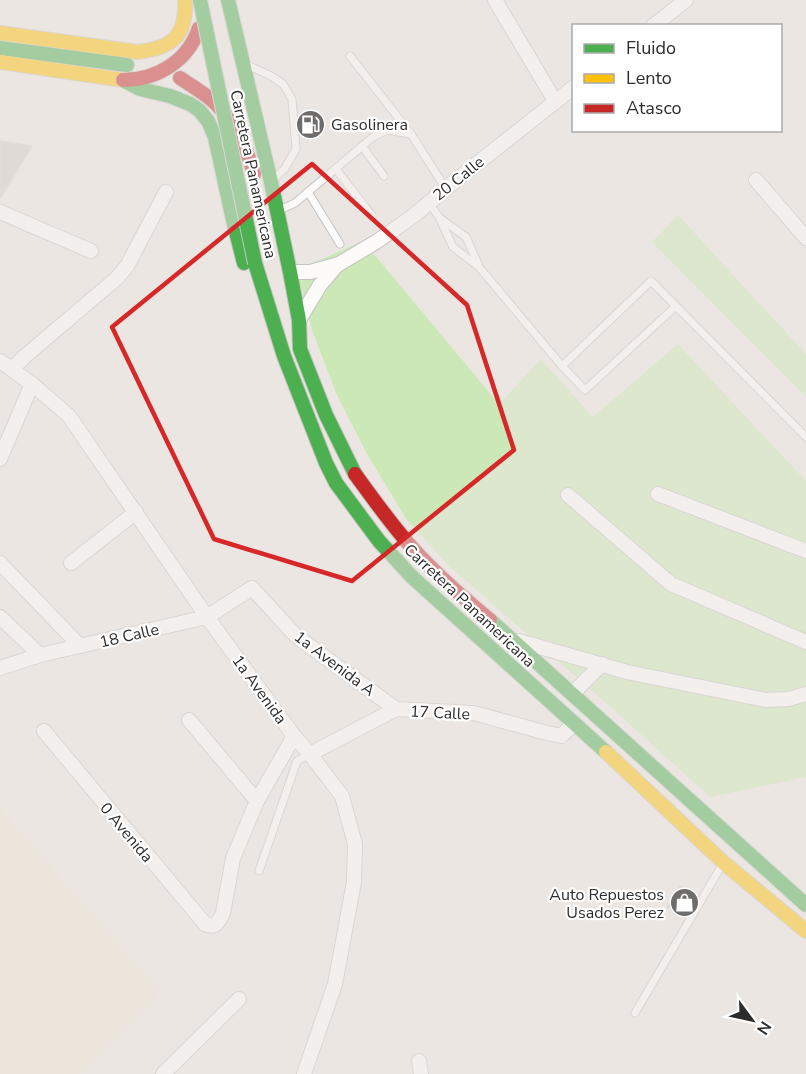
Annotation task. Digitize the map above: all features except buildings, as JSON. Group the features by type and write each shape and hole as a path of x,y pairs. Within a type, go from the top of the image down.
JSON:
{"main road":[{"path":"0,33 138,52 153,51 174,41 181,32 185,19 185,0"},
{"path":"0,62 123,80 142,79 169,66 192,45 198,35 204,6 202,0"},
{"name":"Carretera Panamericana","path":"202,0 255,263 284,356 326,464 336,483 379,540 411,576 724,863 806,931"},
{"name":"Carretera Panamericana","path":"228,0 290,272 299,320 300,349 326,415 353,470 387,518 439,576 805,903"},
{"path":"0,48 127,65"},
{"path":"180,78 215,102 242,136 258,191"},
{"path":"123,80 140,89 170,96 190,104 199,110 208,121 218,148 233,220 256,309"},
{"path":"280,290 284,311 300,349"},
{"path":"269,353 295,416 326,464"}],"street":[{"path":"495,0 555,101"},
{"path":"656,24 686,0"},
{"name":"20 Calle","path":"290,272 310,272 339,264 376,242 412,217 572,88"},
{"path":"756,180 806,238"},
{"path":"12,369 117,278 127,266 166,192"},
{"path":"0,212 91,251"},
{"name":"20 Calle","path":"299,320 320,285 339,264"},
{"name":"1a Avenida","path":"0,361 32,384 69,416 207,617 294,736 342,796 355,844 354,882 335,984 304,1074"},
{"path":"0,459 32,384"},
{"path":"658,494 806,551"},
{"path":"568,495 671,584 806,642"},
{"path":"72,563 136,512"},
{"path":"0,563 80,646"},
{"name":"18 Calle","path":"0,668 40,655 207,617 252,588"},
{"name":"1a Avenida A","path":"252,588 296,636 396,709"},
{"path":"0,617 40,655"},
{"path":"511,639 627,672 766,700 788,699 806,694"},
{"path":"572,694 602,664"},
{"name":"17 Calle","path":"310,754 396,709 474,713 561,735 574,724"},
{"path":"189,720 256,801 294,736"},
{"name":"0 Avenida","path":"44,730 204,924 210,927 220,920 223,913 233,858 256,801"},
{"path":"163,1074 239,999"}],"lane":[{"path":"350,56 411,134 446,189"},
{"path":"243,63 283,84 292,99 296,149 285,168 271,182"},
{"path":"277,211 295,203 373,137 387,129 411,134"},
{"path":"362,146 384,176"},
{"path":"336,169 372,216"},
{"path":"308,192 340,244"},
{"path":"429,203 439,217 453,247 479,267 585,390 676,306"},
{"path":"439,217 466,237 479,267"},
{"path":"562,366 651,281 806,437"},
{"path":"259,871 297,761 310,754"},
{"path":"635,1013 724,863"}],"highlighted area":[{"path":"312,164 467,305 514,450 352,581 214,539 112,327"}],"shaded area":[{"path":"0,808 160,992 80,1074 0,1074"}],"green space":[{"path":"678,215 806,354 806,397 652,242"},
{"path":"363,241 499,404 541,359 593,417 678,344 806,481 806,777 710,797 449,566 407,520 367,454 337,395 312,330 297,270"}],"traffic: fast":[{"path":"200,0 255,263"},
{"path":"228,0 290,272 299,320 300,349 326,415 355,474"},
{"path":"0,48 127,65"},
{"path":"123,80 140,89 170,96 190,104 199,110 208,121 215,137 244,263"},
{"path":"255,263 284,356 336,483 379,541 411,576 606,752"},
{"path":"490,620 806,905"}],"traffic: slow":[{"path":"0,33 138,52 150,50 168,43 180,31 185,12 185,0"},
{"path":"0,62 123,80"},
{"path":"606,752 724,863 806,931"}],"traffic: jam":[{"path":"123,80 148,77 170,66 187,50 199,28"},
{"path":"180,78 208,97 225,113 243,142 254,174"},
{"path":"355,474 415,551 490,620"}],"place":[{"name":"Gasolinera","path":"310,124"},
{"name":"Auto Repuestos Usados Perez","path":"685,903"}]}
